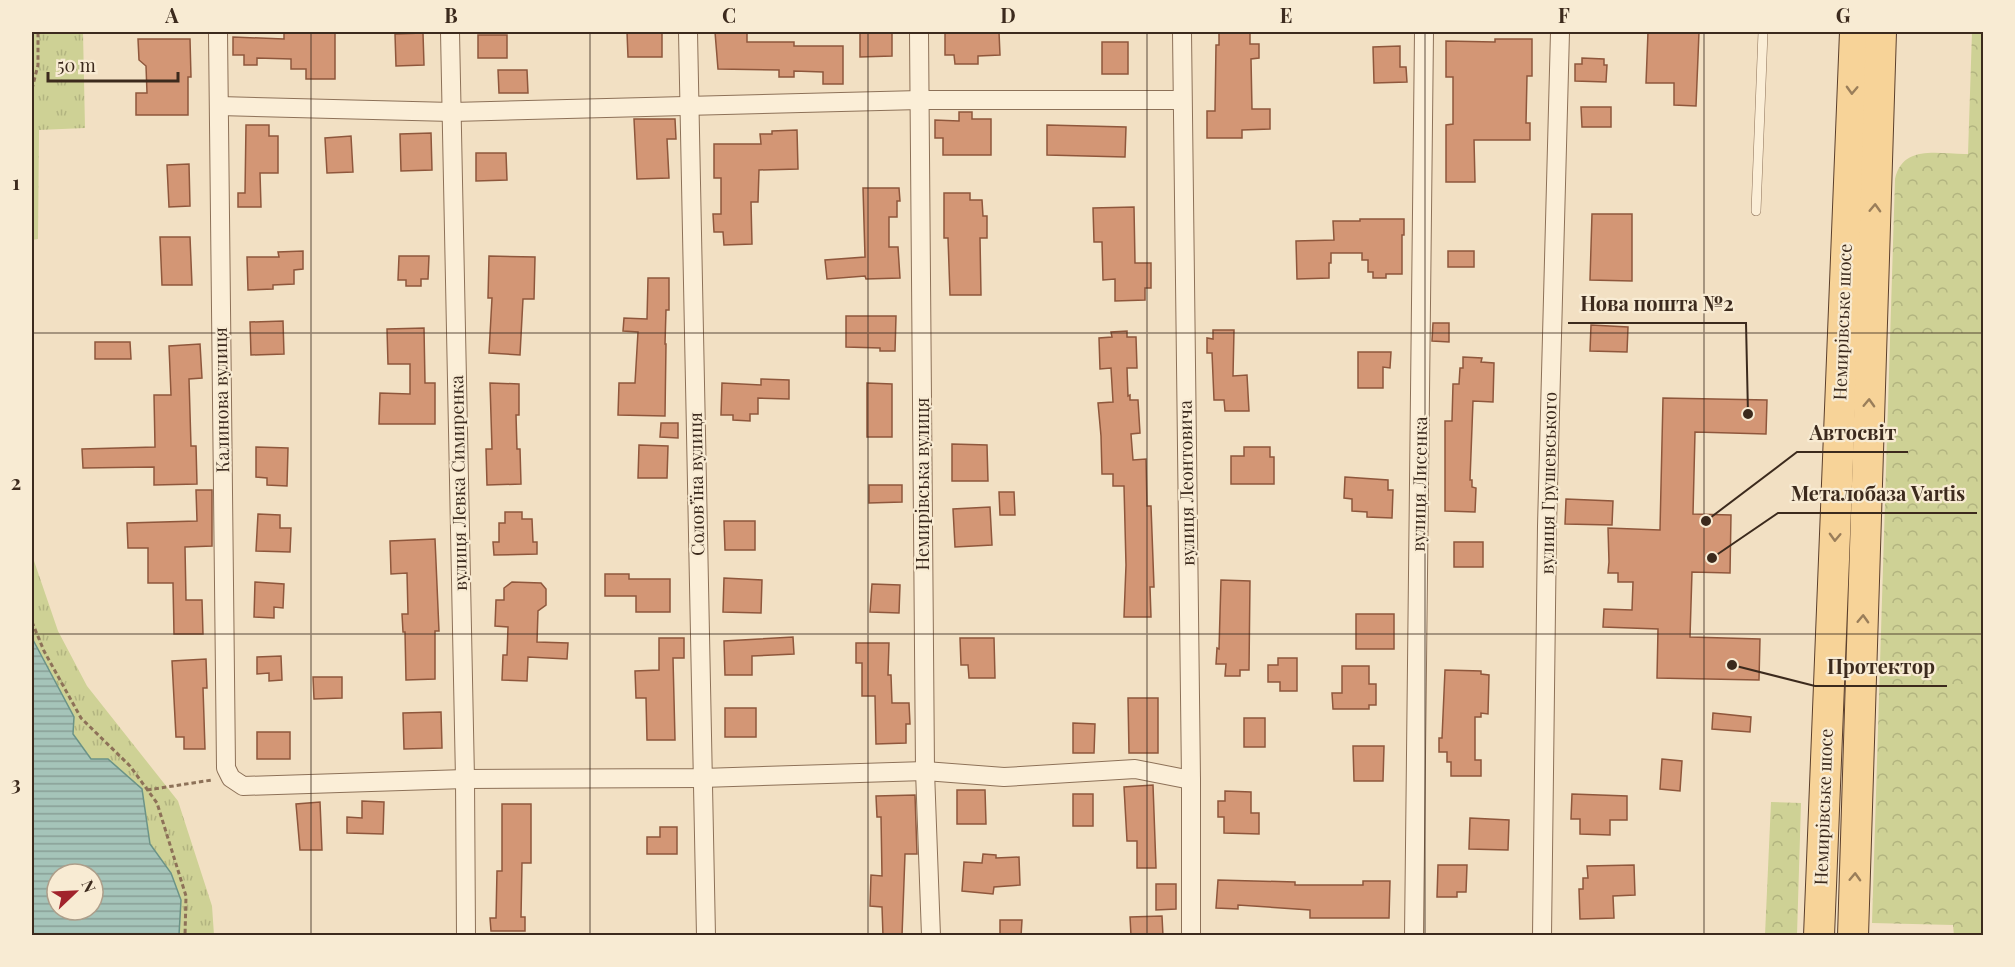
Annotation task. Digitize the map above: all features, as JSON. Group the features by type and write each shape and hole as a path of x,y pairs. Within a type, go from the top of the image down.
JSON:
{"main road":[{"name":"Немирівське шосе","path":"1819,936 1855,32"},
{"name":"Немирівське шосе","path":"1853,936 1881,32"}],"street":[{"name":"Калинова вулиця","path":"218,32 229,773"},
{"name":"вулиця Левка Симиренка","path":"450,32 466,936"},
{"name":"Соловʼїна вулиця","path":"688,32 706,936"},
{"name":"Немирівська вулиця","path":"919,32 925,771 932,936"},
{"name":"вулиця Леонтовича","path":"1182,32 1191,936"},
{"name":"вулиця Лисенка","path":"1414,936 1424,32"},
{"name":"вулиця Грушевського","path":"1542,936 1547,526 1560,32"},
{"path":"219,106 452,112 920,100 1182,100"},
{"path":"229,773 243,786 465,779 702,778 925,771 1004,777 1135,769 1191,780"}],"lane":[{"path":"1756,211 1762,32"}],"path":[{"path":"32,90 38,65 38,32"},
{"path":"32,622 44,651 81,718 130,766 157,803 186,896 184,936"},
{"path":"147,790 229,773"}],"green space":[{"path":"32,32 83,32 85,128 39,130 38,239 32,240 33,66"},
{"path":"1972,32 1984,32 1984,935 1954,936 1953,925 1872,923 1895,179 1899,168 1906,160 1914,156 1924,153 1968,154"},
{"path":"32,555 58,631 87,686 178,801 212,906 214,935 179,935 180,900 171,873 150,844 147,820 91,759 73,734 74,717 32,638"},
{"path":"1771,802 1801,803 1797,935 1765,935"}],"water":[{"path":"32,638 74,717 73,734 91,759 108,759 142,789 150,844 171,873 181,900 179,935 32,935"}],"building":[{"path":"284,32 335,32 335,79 306,79 306,69 291,69 291,59 257,58 257,65 244,65 244,55 233,55 233,37 284,39"},
{"path":"627,32 662,32 662,57 628,57"},
{"path":"715,32 747,32 747,42 794,42 794,46 843,46 843,84 823,84 823,72 794,71 794,77 779,77 779,70 718,69"},
{"path":"860,32 892,32 892,56 860,57"},
{"path":"945,32 999,32 1000,55 978,56 978,64 955,64 954,55 945,55"},
{"path":"1219,32 1250,32 1250,44 1259,44 1259,58 1251,59 1252,109 1270,109 1270,129 1242,130 1242,138 1207,138 1207,111 1215,111 1216,45 1219,45"},
{"path":"1648,32 1699,32 1696,106 1674,105 1674,83 1646,83"},
{"path":"423,33 424,65 396,66 395,34"},
{"path":"478,35 507,35 507,58 478,58"},
{"path":"138,39 190,39 191,77 188,77 188,115 136,115 136,93 147,93 146,66 139,60"},
{"path":"1495,39 1532,39 1532,76 1527,76 1526,123 1530,123 1530,140 1474,140 1475,182 1446,182 1446,125 1453,124 1453,77 1446,77 1446,41 1495,42"},
{"path":"1102,42 1128,42 1128,74 1102,74"},
{"path":"1400,46 1400,67 1406,67 1407,82 1374,83 1373,47"},
{"path":"1582,58 1604,59 1604,65 1607,65 1606,82 1575,81 1575,64 1582,64"},
{"path":"498,70 527,70 528,93 499,93"},
{"path":"1581,107 1611,107 1611,127 1582,127"},
{"path":"959,112 972,112 972,119 991,119 991,155 943,155 943,138 935,138 935,120 959,121"},
{"path":"634,119 675,119 676,139 667,139 669,178 637,179"},
{"path":"246,125 269,125 269,136 278,136 278,173 260,173 261,207 238,207 238,193 245,193"},
{"path":"1047,125 1126,127 1125,157 1047,155"},
{"path":"797,130 798,169 759,170 758,202 751,202 752,244 724,245 723,232 714,232 713,214 721,214 721,178 714,178 714,144 761,144 760,134"},
{"path":"431,133 432,170 401,171 400,134"},
{"path":"351,136 353,172 327,173 325,138"},
{"path":"476,153 506,153 507,180 476,181"},
{"path":"189,164 190,206 169,207 167,165"},
{"path":"863,188 899,188 900,201 897,201 897,217 889,217 889,247 898,247 900,278 866,279 865,276 827,279 825,260 865,257"},
{"path":"944,193 970,193 970,200 982,200 983,216 987,216 987,238 980,238 981,295 950,295 948,238 944,238"},
{"path":"1134,207 1135,263 1151,263 1151,288 1145,288 1145,300 1115,301 1115,279 1103,280 1102,242 1094,242 1093,208"},
{"path":"1592,214 1632,214 1632,281 1590,280"},
{"path":"1360,219 1404,219 1402,274 1386,274 1386,278 1373,278 1373,272 1368,272 1368,260 1362,260 1362,253 1331,253 1329,278 1297,279 1296,241 1334,240 1333,221 1360,221"},
{"path":"160,237 190,237 192,285 162,285"},
{"path":"303,251 303,269 294,270 294,284 273,285 273,289 248,290 247,257 279,257 278,252"},
{"path":"1448,251 1474,251 1474,267 1448,267"},
{"path":"399,256 429,256 428,279 421,279 421,286 406,286 406,280 398,280"},
{"path":"489,256 535,257 534,299 523,299 520,355 489,353 492,298 488,298"},
{"path":"648,278 669,278 669,310 666,310 665,344 665,416 618,415 619,383 635,383 638,332 623,331 624,318 647,319"},
{"path":"846,316 896,316 895,351 846,347"},
{"path":"283,321 284,354 251,355 250,322"},
{"path":"1433,323 1449,323 1449,342 1432,341"},
{"path":"1591,325 1628,327 1627,352 1590,351"},
{"path":"424,328 425,383 435,383 435,424 379,424 380,393 410,394 410,364 388,364 387,329"},
{"path":"1213,330 1234,330 1233,376 1247,375 1249,411 1225,411 1224,400 1214,400 1212,353 1207,353 1207,338 1213,339"},
{"path":"1127,331 1127,337 1136,337 1137,368 1127,368 1128,396 1130,395 1130,400 1138,400 1140,433 1131,434 1133,460 1146,459 1147,506 1151,506 1154,587 1150,587 1151,617 1124,617 1126,565 1124,486 1113,486 1113,474 1102,474 1098,403 1113,402 1111,368 1100,369 1099,338 1112,337 1111,332"},
{"path":"95,342 130,342 131,359 95,359"},
{"path":"200,344 202,378 189,379 191,446 196,446 197,484 154,485 154,467 83,468 82,449 155,447 154,395 171,395 169,346"},
{"path":"1358,352 1391,352 1390,368 1383,367 1383,388 1358,388"},
{"path":"1463,357 1482,358 1481,362 1494,363 1493,402 1473,401 1470,480 1472,480 1472,487 1476,488 1475,512 1445,511 1445,421 1452,421 1453,384 1459,384"},
{"path":"761,379 789,380 789,399 758,398 758,414 750,414 750,421 733,420 733,415 721,415 722,383 761,385"},
{"path":"490,383 519,384 519,415 516,415 521,484 487,485 486,449 492,449"},
{"path":"867,383 892,384 892,437 867,437"},
{"path":"1663,398 1767,400 1766,434 1695,432 1693,514 1731,515 1730,573 1692,572 1690,637 1760,639 1759,680 1657,678 1658,629 1603,627 1604,609 1632,610 1633,582 1618,582 1618,573 1608,573 1608,528 1660,530"},
{"path":"661,423 678,423 678,438 660,437"},
{"path":"952,444 987,445 988,481 952,481"},
{"path":"639,445 668,446 667,478 638,478"},
{"path":"256,447 288,448 287,486 267,485 267,478 256,477"},
{"path":"1244,447 1270,447 1270,457 1274,457 1274,484 1231,484 1231,456 1244,456"},
{"path":"1345,477 1388,480 1388,490 1393,490 1392,518 1367,517 1367,512 1352,511 1352,499 1344,498"},
{"path":"869,485 902,485 902,502 869,503"},
{"path":"196,490 212,490 212,546 185,547 186,600 202,600 203,634 174,634 173,583 148,583 148,548 128,548 127,523 197,521"},
{"path":"999,492 1014,492 1015,515 1000,515"},
{"path":"1566,499 1613,501 1612,525 1565,524"},
{"path":"990,507 992,545 955,547 953,509"},
{"path":"505,512 522,512 522,519 532,519 533,542 537,542 537,554 494,555 493,542 499,542 499,523 505,523"},
{"path":"258,514 280,515 280,528 291,528 290,552 256,551"},
{"path":"724,521 755,521 755,550 725,550"},
{"path":"435,539 439,631 435,631 435,679 406,680 405,632 403,632 402,614 408,614 407,573 391,574 390,541"},
{"path":"1454,542 1483,542 1483,567 1454,567"},
{"path":"605,574 629,574 629,579 670,579 670,612 636,612 636,596 605,596"},
{"path":"724,578 762,580 761,613 723,612"},
{"path":"1221,580 1250,581 1249,670 1240,670 1240,676 1225,676 1226,664 1216,664 1217,648 1219,649"},
{"path":"255,582 284,584 283,608 274,607 274,618 254,617"},
{"path":"512,582 541,583 546,589 546,605 538,611 537,642 568,643 567,659 528,657 527,681 502,680 503,655 507,655 508,627 495,626 496,600 504,600 504,588"},
{"path":"872,584 900,585 899,613 870,612"},
{"path":"1356,614 1394,614 1394,649 1356,649"},
{"path":"793,637 794,654 752,656 752,675 725,675 724,641"},
{"path":"659,638 684,638 684,658 673,658 675,740 647,740 646,698 636,698 635,671 659,670"},
{"path":"960,638 994,638 995,678 969,678 968,665 961,665"},
{"path":"856,643 889,643 888,675 891,675 892,703 909,703 910,724 906,724 906,743 876,744 875,696 862,696 862,663 856,663"},
{"path":"281,656 282,680 269,681 269,673 257,674 257,657"},
{"path":"1278,658 1297,658 1297,691 1280,691 1280,682 1268,682 1268,665 1278,665"},
{"path":"206,659 207,688 203,688 205,749 184,749 184,737 176,737 172,661"},
{"path":"1342,666 1369,666 1369,684 1376,684 1376,705 1369,705 1369,709 1333,709 1332,693 1342,693"},
{"path":"1445,670 1481,671 1481,674 1489,675 1488,714 1481,713 1481,717 1475,717 1475,760 1481,760 1481,776 1451,776 1451,762 1447,762 1447,752 1439,752 1439,738 1442,738"},
{"path":"313,677 342,677 342,698 314,699"},
{"path":"1128,698 1158,698 1158,753 1129,753"},
{"path":"725,708 756,708 756,737 725,737"},
{"path":"441,712 442,748 404,749 403,713"},
{"path":"1713,713 1751,717 1750,732 1712,729"},
{"path":"1244,718 1265,718 1265,747 1244,747"},
{"path":"1073,723 1095,724 1094,753 1073,753"},
{"path":"257,732 290,732 290,759 257,759"},
{"path":"1353,746 1384,746 1383,781 1354,781"},
{"path":"1662,759 1682,761 1680,791 1660,789"},
{"path":"1153,785 1156,868 1137,868 1137,841 1127,841 1124,787"},
{"path":"957,790 985,790 986,824 957,824"},
{"path":"1225,791 1251,792 1251,813 1259,813 1259,834 1224,833 1224,817 1218,817 1218,801 1225,801"},
{"path":"1073,794 1093,794 1093,826 1073,826"},
{"path":"1572,794 1627,796 1627,820 1610,820 1610,835 1580,834 1580,819 1571,819"},
{"path":"915,795 917,854 905,854 902,936 883,936 882,907 870,906 871,875 882,876 881,817 877,817 876,796"},
{"path":"362,801 384,802 383,834 347,833 347,817 362,818"},
{"path":"320,802 322,850 300,850 296,804"},
{"path":"502,804 531,804 531,863 522,863 521,917 525,917 525,931 491,931 490,918 496,918 497,871 502,871"},
{"path":"1470,818 1509,820 1508,850 1469,849"},
{"path":"660,827 677,827 677,854 647,854 647,837 660,837"},
{"path":"983,854 996,855 996,858 1019,857 1020,885 994,887 993,894 962,891 964,862 982,863"},
{"path":"1438,865 1467,865 1466,892 1457,892 1457,897 1437,897"},
{"path":"1634,865 1635,895 1613,896 1614,918 1580,919 1579,889 1583,889 1583,878 1588,878 1587,866"},
{"path":"1218,880 1295,882 1295,885 1363,885 1363,881 1390,881 1389,918 1310,918 1310,910 1238,905 1238,909 1216,908"},
{"path":"1156,884 1176,884 1176,909 1156,910"},
{"path":"1162,916 1163,936 1131,936 1130,917"},
{"path":"1000,920 1022,920 1021,936 1000,936"}],"place":[{"name":"Нова пошта №2","path":"1748,414"},
{"name":"Автосвіт","path":"1706,521"},
{"name":"Металобаза Vartis","path":"1712,558"},
{"name":"Протектор","path":"1732,665"}]}
